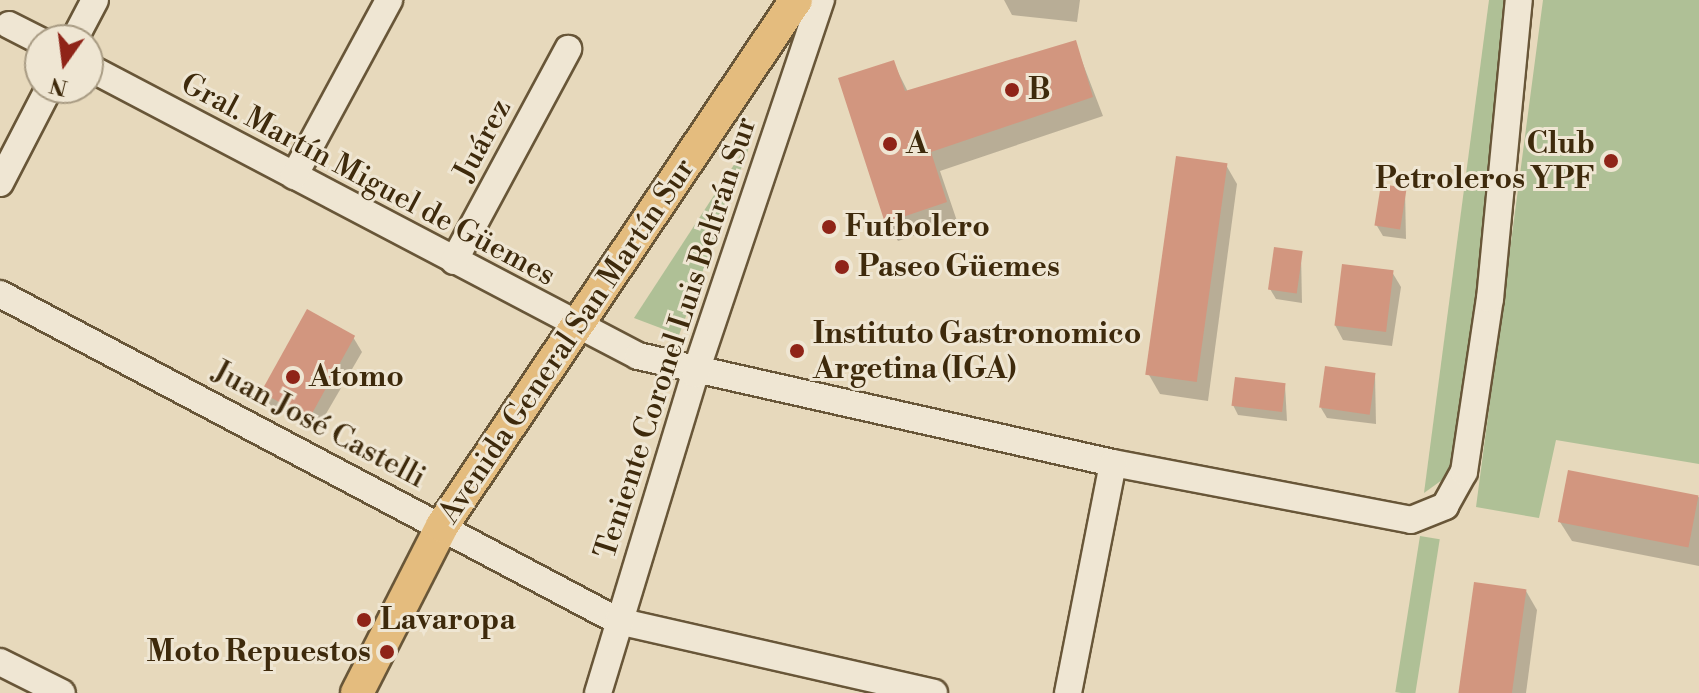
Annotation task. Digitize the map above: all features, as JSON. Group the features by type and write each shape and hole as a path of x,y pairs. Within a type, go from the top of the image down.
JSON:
{"main road":[{"name":"Avenida General San Martín Sur","path":"357,693 442,526 577,327 812,2"}],"street":[{"path":"82,24 95,0"},
{"path":"294,176 389,0"},
{"name":"Gral. Martín Miguel de Güemes","path":"104,75 577,327 695,374 1395,520 1427,516 1454,494 1464,472 1490,299 1519,0"},
{"name":"Teniente Coronel Luis Beltrán Sur","path":"598,693 812,2"},
{"path":"9,25 24,33"},
{"name":"Juárez","path":"454,261 568,49"},
{"path":"0,183 41,104"},
{"name":"Juan José Castelli","path":"0,294 618,621 934,693"},
{"path":"1068,693 1113,463"},
{"path":"0,662 62,693"}],"green space":[{"path":"1489,0 1510,0 1478,282 1449,475 1424,493"},
{"name":"Club Petroleros YPF","path":"1543,0 1699,0 1699,464 1556,440 1539,518 1476,507"},
{"path":"754,134 679,335 634,318"},
{"path":"1420,536 1440,539 1415,693 1395,692"}],"building":[{"path":"1076,40 1093,97 931,152 947,202 885,223 838,78 894,60 905,91"},
{"path":"1176,156 1227,163 1197,382 1145,375"},
{"path":"1381,184 1407,188 1400,230 1374,225"},
{"path":"1274,247 1303,251 1297,294 1268,290"},
{"path":"1342,264 1394,270 1386,332 1334,326"},
{"path":"307,309 355,336 309,419 261,392"},
{"path":"1325,366 1376,373 1370,415 1319,408"},
{"path":"1235,377 1286,383 1282,412 1231,406"},
{"path":"1568,470 1699,495 1688,547 1558,522"},
{"path":"1474,582 1526,589 1512,693 1458,693"}],"place":[{"name":"B","path":"1012,90"},
{"name":"A","path":"890,144"},
{"name":"Club Petroleros YPF","path":"1611,161"},
{"name":"Futbolero","path":"829,227"},
{"name":"Paseo Güemes","path":"842,267"},
{"name":"Instituto Gastronomico Argetina (IGA)","path":"797,351"},
{"name":"Atomo","path":"293,377"},
{"name":"Lavaropa","path":"364,620"},
{"name":"Moto Repuestos","path":"387,652"}]}
